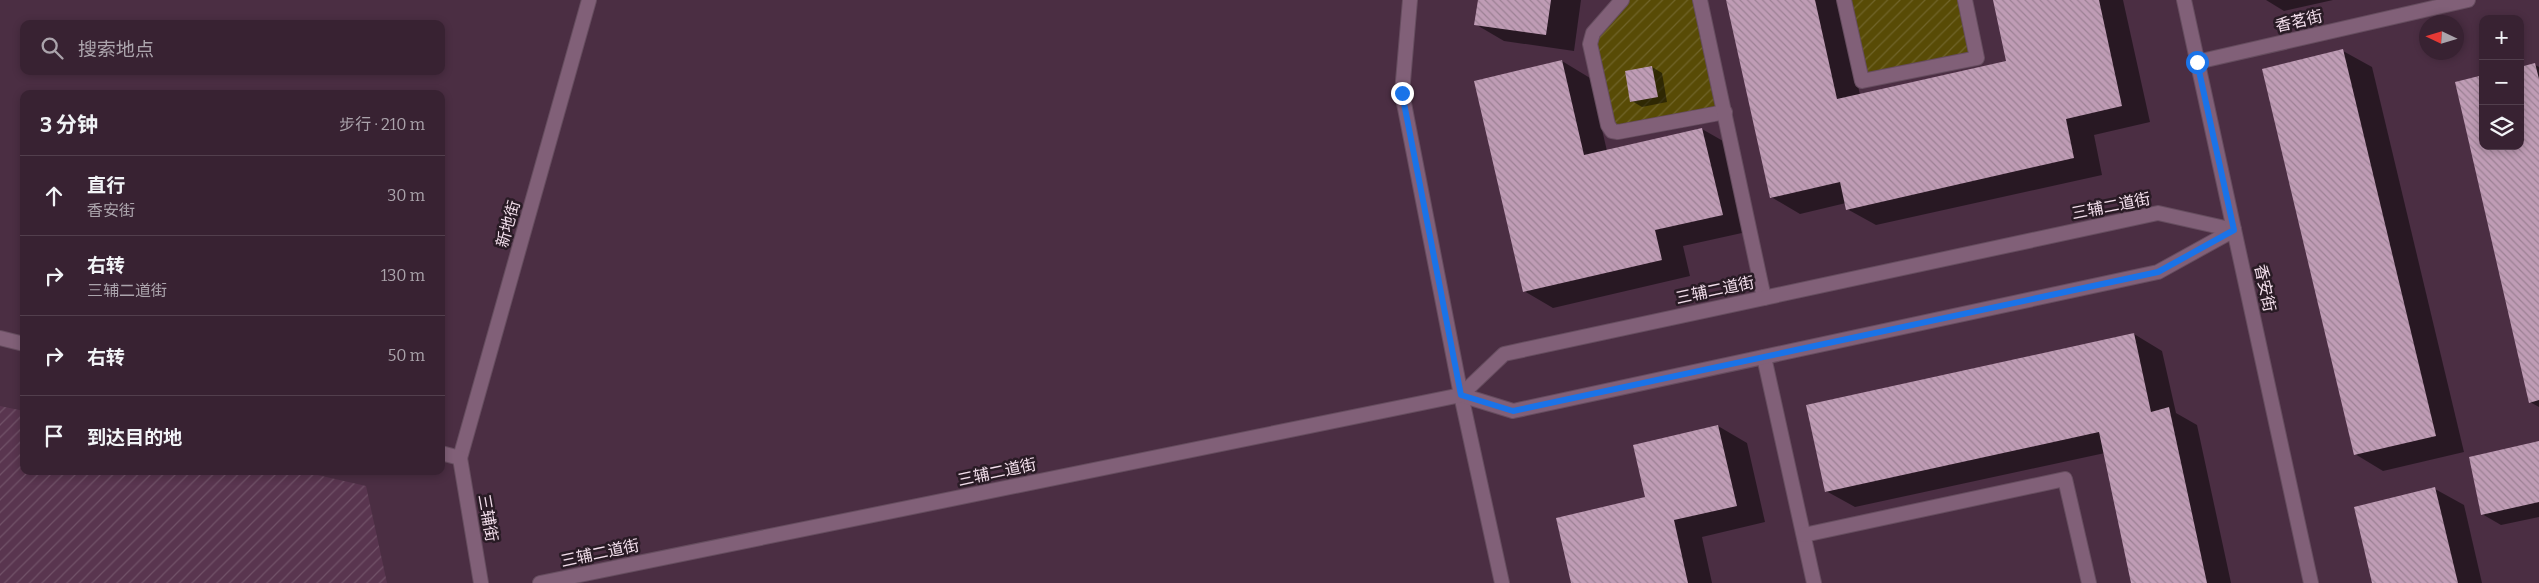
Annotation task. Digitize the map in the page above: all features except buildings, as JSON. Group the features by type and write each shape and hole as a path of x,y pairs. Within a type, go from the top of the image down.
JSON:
{"street":[{"name":"新地街","path":"460,458 589,0"},
{"path":"1410,0 1402,93 1461,395 1502,583"},
{"path":"1622,0 1590,36 1590,44 1608,125 1612,131 1618,132 1725,112"},
{"path":"1700,0 1764,298"},
{"path":"1844,0 1862,81 1978,58 1965,0"},
{"name":"香安街","path":"2184,0 2311,583"},
{"name":"香茗街","path":"2197,62 2468,0"},
{"name":"三辅二道街","path":"1461,395 1504,354 2158,213 2234,230"},
{"name":"三辅二道街","path":"540,583 1461,395 1513,411 2158,272 2234,230"},
{"path":"0,338 20,343"},
{"path":"1764,357 1814,583"},
{"path":"445,454 460,458"},
{"name":"三辅街","path":"460,458 481,583"},
{"path":"1804,535 2065,479 2089,583"}],"shaded area":[{"path":"1622,0 1700,0 1725,112 1615,132 1590,36"},
{"path":"1844,0 1965,0 1977,58 1862,81"},
{"path":"0,406 20,410 20,475 318,475 366,486 387,583 0,583"}],"route":[{"path":"1402,93 1461,395 1513,411 2158,272 2234,230 2197,62"}]}
